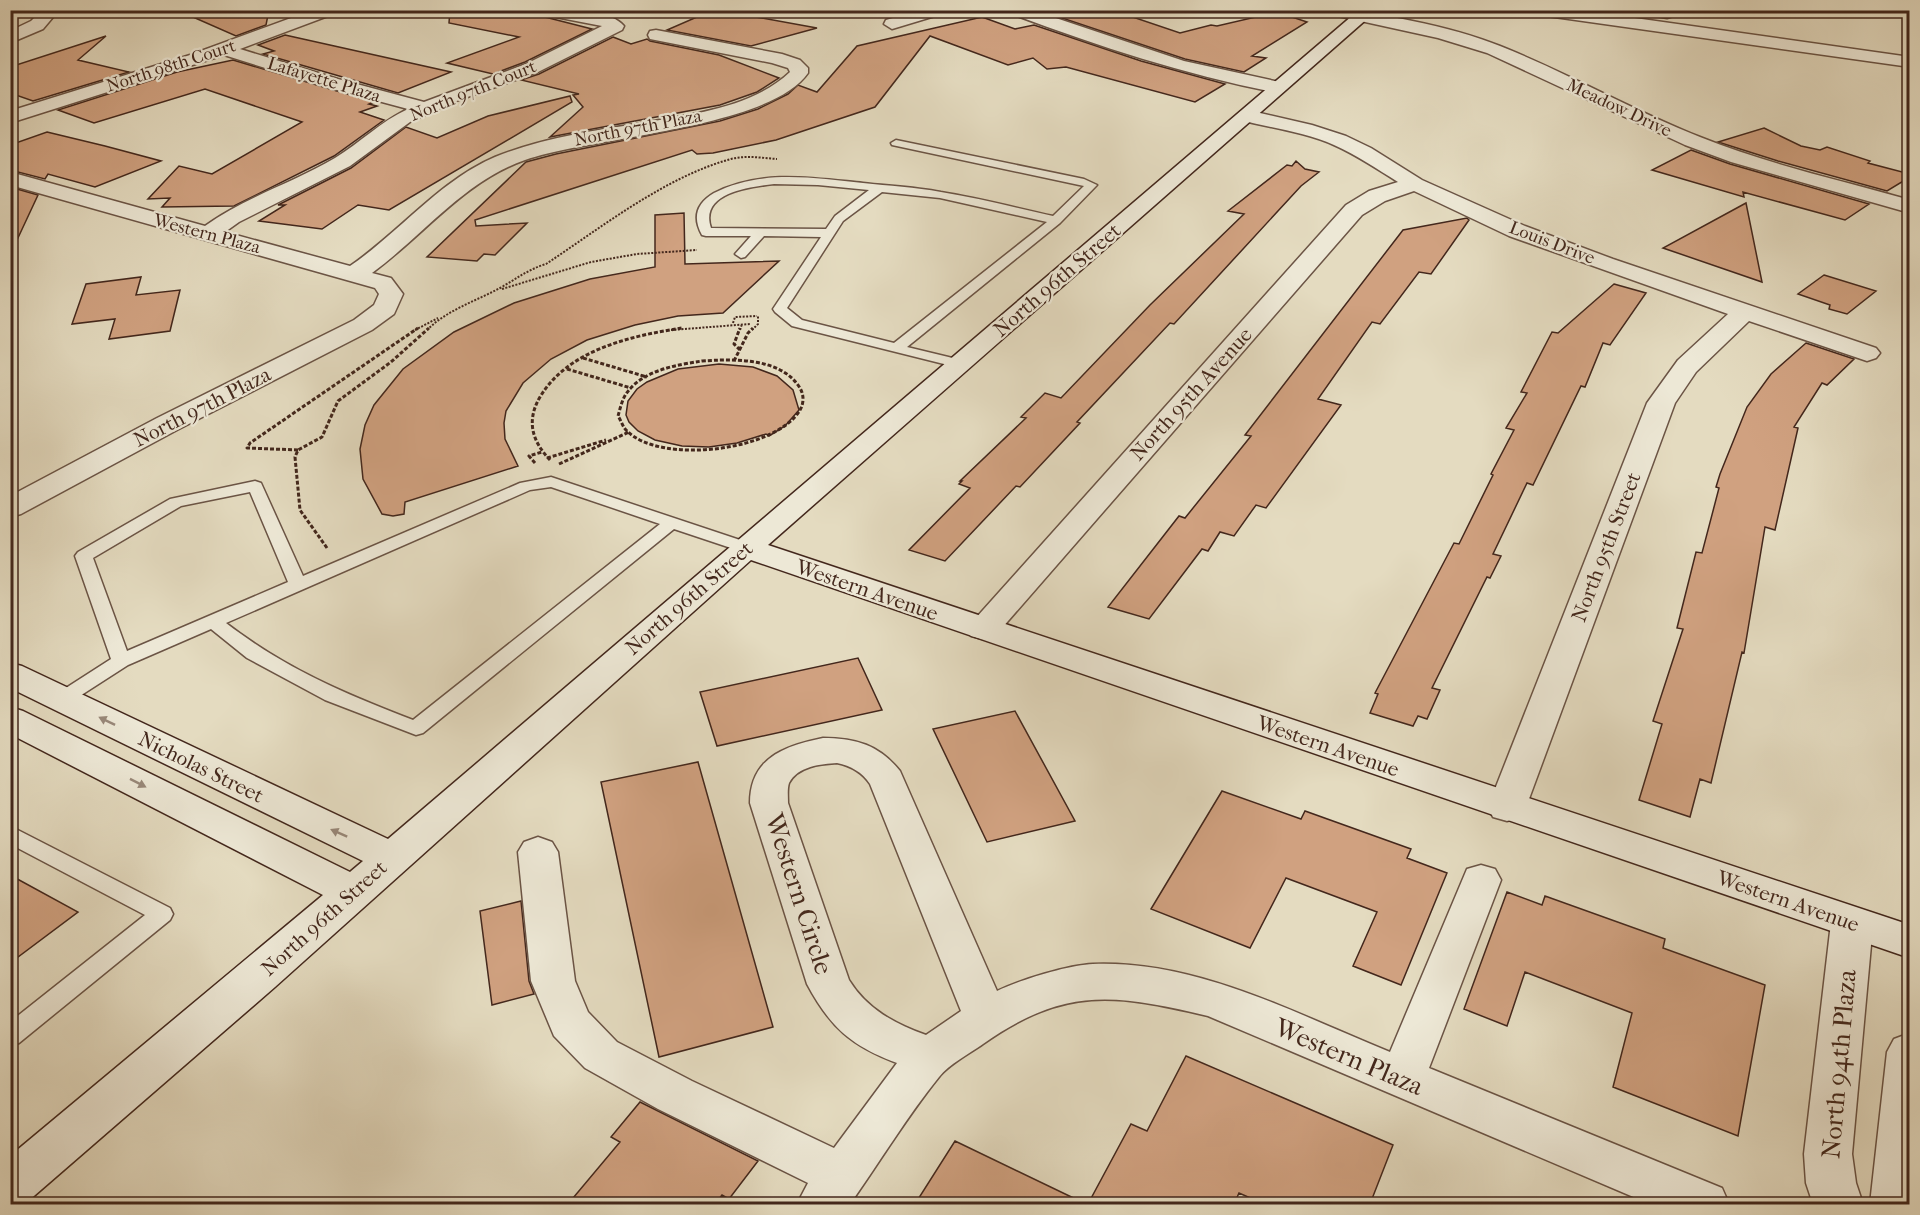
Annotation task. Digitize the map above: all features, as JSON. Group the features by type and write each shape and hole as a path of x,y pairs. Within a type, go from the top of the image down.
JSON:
{"street":[{"path":"10,38 37,25 51,10"},
{"name":"North 98th Court","path":"10,117 223,49 330,10"},
{"name":"North 97th Court","path":"208,234 239,212 343,162 403,118 452,96 532,68 616,26 600,20 544,10"},
{"path":"892,24 939,10"},
{"path":"1015,10 1146,57 1202,72 1278,87"},
{"name":"Meadow Drive","path":"1330,10 1365,14 1493,49 1692,141 1759,164 1910,207"},
{"path":"1540,10 1910,62"},
{"name":"North 96th Street","path":"13,1179 260,975 746,549 1365,14"},
{"name":"North 97th Plaza","path":"355,274 383,255 464,184 506,161 574,140 750,105 787,87 799,73 799,68 794,64 776,58 656,35"},
{"name":"Lafayette Plaza","path":"223,49 332,83 426,108"},
{"name":"Louis Drive","path":"1247,116 1305,129 1339,140 1364,152 1415,184 1517,231 1867,353"},
{"name":"Western Plaza","path":"10,178 383,283 391,294 390,302"},
{"name":"North 95th Avenue","path":"983,629 1354,210 1377,196 1415,184"},
{"name":"North 97th Plaza","path":"10,508 167,424 363,325 377,316 390,302"},
{"name":"North 95th Street","path":"1507,807 1661,403 1687,366 1745,311"},
{"name":"Western Avenue","path":"746,549 1910,942"},
{"name":"Nicholas Street","path":"10,674 392,858"},
{"name":"Nicholas Street","path":"10,719 353,892"},
{"name":"Western Circle","path":"932,1056 898,1045 871,1032 854,1020 834,994 769,803 773,777 780,769 801,756 825,750 843,751 861,757 876,766 886,780 986,1018"},
{"path":"538,852 553,981 570,1023 601,1055 675,1095 832,1190"},
{"path":"1402,1079 1481,880"},
{"name":"North 94th Plaza","path":"1838,1204 1831,1183 1827,1154 1852,923"},
{"name":"Western Plaza","path":"832,1190 924,1061 986,1018 1027,996 1067,985 1093,981 1147,984 1216,1000 1704,1204"},
{"path":"1895,1204 1898,1192 1910,1052"}],"lane":[{"path":"1625,10 1667,15 1689,10"},
{"path":"896,143 1091,185 1056,220 897,348"},
{"path":"829,233 706,232 701,215 706,204 726,190 751,182 784,181 940,195 1056,220"},
{"path":"880,188 839,219 780,309 797,323 960,364"},
{"path":"741,254 762,231"},
{"path":"62,699 121,660 526,486 551,482 567,486 746,549"},
{"path":"121,660 84,556 176,502 255,486 298,584"},
{"path":"212,621 254,654 332,696 416,728 672,522"},
{"path":"10,834 162,914 10,1036"}],"path":[{"path":"439,318 409,347 338,401 322,436 298,450 247,448 250,443 332,384 407,334 533,268 546,264 636,204 690,175 731,159 753,157 781,160"},
{"path":"486,294 591,262 637,254 719,248 751,243"},
{"path":"733,323 735,317 758,316"},
{"path":"740,350 734,344 742,324"},
{"path":"610,440 597,441 549,459 542,452 532,434 533,410 547,386 566,368 612,344 644,334 688,326 750,324"},
{"path":"583,358 647,377"},
{"path":"702,361 749,362 773,368 789,377 800,388 803,402 796,417 782,430 756,443 726,450 668,449 646,442 629,432 622,423 618,412 621,401 639,382 670,368 702,361"},
{"path":"566,368 631,388"},
{"path":"639,382 645,384"},
{"path":"555,465 629,432"},
{"path":"298,450 296,457 300,510 329,551"},
{"path":"532,461 529,456 542,452"}],"building":[{"path":"177,10 269,10 266,25 236,36"},
{"path":"450,10 535,10 545,17 592,29 525,62 493,74 447,63 519,37 449,23"},
{"path":"713,10 817,28 751,46 667,30"},
{"path":"1091,10 1112,10 1180,33 1277,12 1307,22 1252,56 1266,58 1244,72 1185,59 1062,18"},
{"path":"982,17 1015,29 1034,25 1141,61 1225,84 1195,102 1066,67 1047,69 1033,58 1008,65 930,36 875,107 776,140 713,153 697,154 692,150 475,220 476,226 527,223 495,255 484,254 477,261 427,257 526,162 720,121 758,109 788,94 798,85 817,92 857,46"},
{"path":"285,35 451,72 398,93 263,54 274,51 258,45"},
{"path":"106,36 78,60 129,72 33,101 10,93 10,67"},
{"path":"613,37 631,44 647,39 719,55 779,78 757,92 720,105 550,137 583,107 573,95 579,94 521,80 539,74"},
{"path":"233,60 374,102 369,104 377,106 360,112 384,120 334,156 234,206 162,207 170,198 148,199 179,166 212,174 302,122 205,89 94,123 58,110 177,72"},
{"path":"570,96 572,102 389,210 358,205 322,229 259,221 285,205 278,205 351,168 406,127 437,138 488,116"},
{"path":"1764,128 1801,146 1820,150 1827,147 1870,161 1868,163 1910,174 1910,177 1887,191 1718,142"},
{"path":"47,132 161,161 95,187 48,174 45,179 10,170 10,145"},
{"path":"1691,150 1730,164 1869,204 1845,220 1743,192 1744,197 1652,170"},
{"path":"1296,161 1305,169 1319,172 1301,186 1174,324 1170,323 1077,422 1080,423 1020,487 1016,486 945,561 909,550 970,488 959,484 962,481 960,481 1026,418 1021,417 1045,393 1061,398 1150,305 1244,214 1228,211 1287,165 1292,166"},
{"path":"10,187 38,195 10,255"},
{"path":"1746,203 1762,282 1663,248"},
{"path":"684,213 685,264 779,261 723,313 678,316 635,325 587,340 551,359 523,383 506,411 505,439 518,466 405,502 404,514 393,516 382,514 363,479 360,449 365,425 374,405 403,369 454,332 514,303 590,279 655,267 655,215"},
{"path":"1467,218 1469,220 1431,274 1419,272 1380,324 1372,322 1318,399 1341,405 1266,508 1256,505 1234,536 1220,532 1208,551 1202,549 1149,619 1108,607 1179,516 1185,518 1251,436 1245,435 1403,230"},
{"path":"1824,275 1876,291 1847,314 1829,309 1830,305 1798,294"},
{"path":"141,277 136,295 180,290 170,331 109,339 115,319 72,324 86,284"},
{"path":"1614,284 1646,293 1610,345 1603,343 1585,387 1581,386 1533,485 1527,483 1493,554 1501,556 1490,578 1487,577 1432,688 1440,690 1427,719 1418,716 1413,726 1370,713 1378,694 1375,693 1454,543 1459,544 1493,475 1491,474 1514,430 1506,428 1527,393 1521,392 1552,332 1558,333"},
{"path":"1806,343 1854,359 1827,385 1822,383 1794,427 1798,428 1775,530 1765,527 1744,653 1742,652 1711,783 1700,779 1690,817 1639,800 1662,724 1653,721 1683,629 1677,628 1696,552 1702,553 1719,488 1716,487 1720,474 1747,407 1771,374"},
{"path":"719,364 753,367 777,376 793,390 799,410 785,426 769,436 766,434 737,443 709,447 682,446 655,440 638,431 629,422 626,415 628,401 637,389 647,382 678,369"},
{"path":"858,658 882,710 717,746 700,692"},
{"path":"1015,711 1075,821 987,842 933,729"},
{"path":"698,762 773,1027 659,1057 601,782"},
{"path":"1222,791 1301,819 1305,811 1411,849 1407,858 1447,873 1401,985 1353,966 1377,912 1286,878 1250,948 1151,909"},
{"path":"10,875 78,912 10,963"},
{"path":"1507,892 1542,905 1545,896 1665,939 1663,948 1765,985 1738,1136 1613,1087 1632,1013 1525,972 1507,1026 1464,1009"},
{"path":"521,901 529,981 534,994 492,1005 480,911"},
{"path":"1186,1056 1393,1145 1370,1204 1264,1204 1239,1193 1234,1204 1088,1204 1131,1124 1147,1131"},
{"path":"640,1102 758,1161 729,1199 722,1195 715,1204 568,1204 620,1142 611,1137"},
{"path":"955,1141 1086,1204 915,1204"}]}
